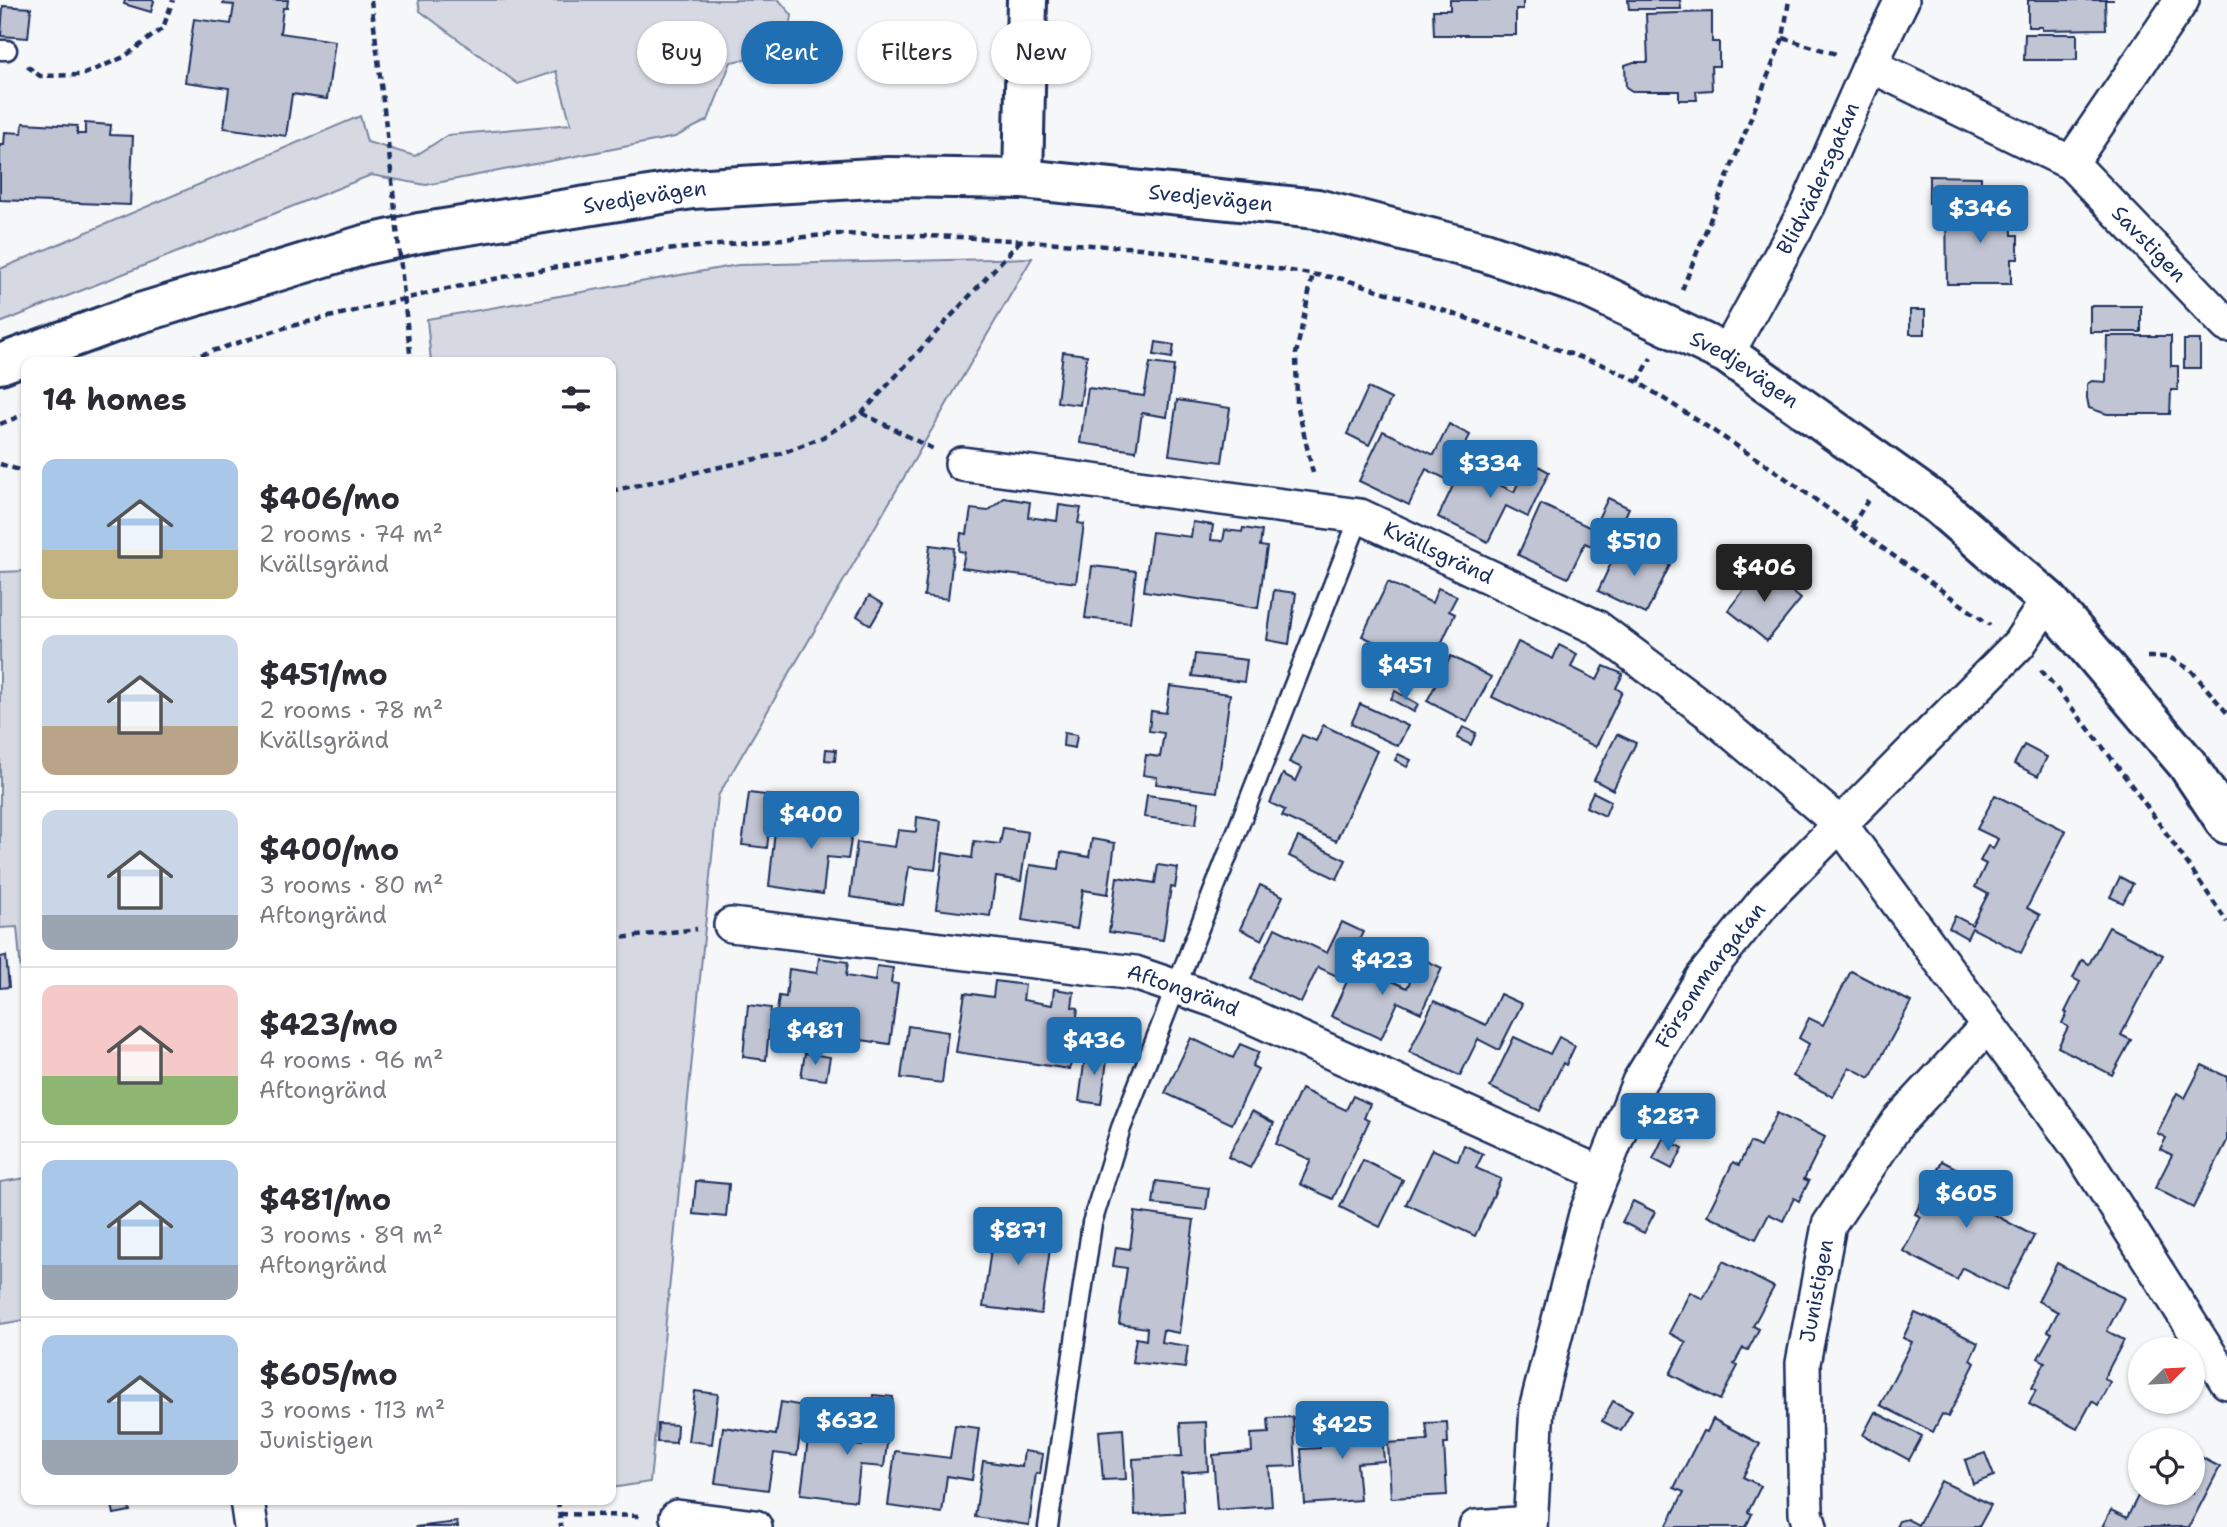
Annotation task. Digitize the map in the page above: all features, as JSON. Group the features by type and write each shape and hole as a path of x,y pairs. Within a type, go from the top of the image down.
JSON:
{"street":[{"path":"1023,179 1027,0"},
{"name":"Blidvädersgatan","path":"1727,354 1808,206 1870,65 1902,0"},
{"path":"2071,163 2182,0"},
{"name":"Savstigen","path":"1870,65 2071,163 2227,325"},
{"name":"Svedjevägen","path":"0,364 137,314 364,245 419,233 692,189 888,177 1023,179 1317,209 1485,252 1584,286 1727,354 1937,504 2048,600 2188,764 2227,824"},
{"name":"Kvällsgränd","path":"962,464 1360,516 1596,627 1707,711 1840,824"},
{"name":"Försommargatan","path":"1530,1525 1537,1406 1586,1214 1639,1082 1703,977 1767,898 2019,644 2048,600"},
{"path":"1840,824 2080,1150 2227,1382"},
{"name":"Aftongränd","path":"731,925 1135,973 1217,1001 1602,1174"},
{"name":"Junistigen","path":"1810,1527 1806,1513 1803,1363 1829,1225 1898,1122 1988,1025"},
{"path":"248,1505 251,1527"},
{"path":"677,1517 755,1527"},
{"path":"1476,1527 1530,1525"}],"lane":[{"path":"1048,1527 1092,1223 1121,1128 1360,516"}],"path":[{"path":"4,50 40,76 82,75 124,57 163,28 173,0"},
{"path":"371,0 410,357"},
{"path":"1638,382 1668,326 1783,38 1789,0"},
{"path":"1783,38 1870,65"},
{"path":"194,357 287,327 527,272 655,251 836,234 1021,240 1141,248 1343,279 1606,366 1638,382 1774,470 2019,644 2076,712 2174,842 2227,922"},
{"path":"616,490 779,454 823,437 862,413 1021,240"},
{"path":"1313,274 1296,354 1297,404 1322,511"},
{"path":"862,413 962,464"},
{"path":"0,424 21,416"},
{"path":"0,464 21,470"},
{"path":"1852,526 1871,495"},
{"path":"616,938 731,925"},
{"path":"558,1505 561,1527"},
{"path":"559,1514 677,1517"}],"shaded area":[{"path":"418,0 779,0 792,15 791,21 741,21 741,60 731,62 727,72 727,21 637,21 637,84 722,84 708,120 675,137 426,185 371,175 0,323 0,269 360,116 367,142 415,156 448,135 571,124 556,71 518,84 420,11"},
{"path":"1032,258 718,796 650,1482 616,1487 616,357 431,357 427,319 738,265"},
{"path":"21,571 21,971 17,927 0,928 0,572"},
{"path":"21,1179 21,1321 0,1324 0,1182"}],"building":[{"path":"125,0 154,1 151,12 124,4"},
{"path":"224,0 288,0 287,8 283,8 280,33 335,41 327,99 292,94 286,136 224,128 229,88 185,82 194,19 231,24 234,5 223,4"},
{"path":"1450,0 1523,0 1523,9 1516,9 1516,35 1434,35 1433,10 1450,10"},
{"path":"1628,0 1680,0 1681,9 1629,9"},
{"path":"2028,0 2105,0 2106,29 2042,30 2042,27 2028,27"},
{"path":"3,6 31,8 28,38 1,36"},
{"path":"1712,12 1712,42 1719,42 1719,66 1711,66 1712,90 1696,91 1697,100 1679,100 1679,91 1632,91 1626,87 1625,65 1648,62 1646,14"},
{"path":"2025,34 2077,34 2077,60 2024,60"},
{"path":"23,123 77,126 77,134 85,134 85,123 111,125 110,135 133,136 130,205 0,200 0,145 4,145 5,132 22,133"},
{"path":"1929,176 1981,177 1981,203 1929,203"},
{"path":"2011,206 2012,235 2018,235 2018,259 2011,259 2011,284 1947,284 1946,207"},
{"path":"2090,306 2141,306 2141,332 2090,332"},
{"path":"1910,310 1925,310 1925,334 1910,334"},
{"path":"2107,336 2171,336 2171,366 2178,366 2178,390 2171,390 2170,414 2107,414 2089,408 2087,384 2092,381 2106,382"},
{"path":"2184,340 2200,340 2200,368 2184,368"},
{"path":"1156,342 1174,345 1172,358 1154,355"},
{"path":"1063,352 1087,355 1080,405 1057,402"},
{"path":"1150,363 1174,366 1167,417 1142,413 1136,451 1080,443 1088,388 1144,396"},
{"path":"1368,388 1391,399 1369,445 1347,434"},
{"path":"1177,400 1230,408 1222,462 1169,455"},
{"path":"1449,424 1470,435 1448,480 1426,469 1409,505 1359,481 1383,431 1434,455"},
{"path":"1529,461 1549,472 1528,517 1506,506 1488,542 1438,517 1462,467 1514,492"},
{"path":"1004,498 1030,502 1028,517 1057,521 1059,505 1081,508 1078,523 1084,524 1076,583 962,568 965,552 959,551 961,533 967,534 971,509 988,511"},
{"path":"1608,498 1629,508 1608,553 1585,543 1568,578 1518,555 1541,504 1593,529"},
{"path":"1193,522 1213,525 1211,540 1223,541 1225,530 1242,532 1243,528 1262,531 1260,546 1267,547 1258,608 1144,591 1152,532 1191,537"},
{"path":"1621,542 1670,565 1646,614 1598,591"},
{"path":"930,545 954,548 948,599 924,596"},
{"path":"1092,566 1136,571 1130,623 1085,618"},
{"path":"1762,567 1801,599 1767,641 1728,610"},
{"path":"1388,582 1432,603 1438,588 1457,596 1449,611 1455,614 1430,668 1362,636"},
{"path":"1274,590 1296,593 1289,644 1267,640"},
{"path":"869,596 883,604 871,625 857,616"},
{"path":"1518,642 1553,659 1559,645 1577,654 1571,667 1597,680 1604,666 1623,674 1616,688 1622,692 1596,747 1492,697"},
{"path":"1195,654 1247,660 1244,682 1192,676"},
{"path":"1451,656 1491,677 1467,722 1427,701"},
{"path":"1170,686 1230,694 1217,792 1156,784 1157,777 1143,775 1146,755 1160,757 1164,733 1149,731 1151,711 1166,713"},
{"path":"1395,691 1418,704 1414,712 1391,699"},
{"path":"1360,704 1408,726 1398,746 1351,724"},
{"path":"1323,725 1377,751 1336,841 1282,816 1285,810 1270,803 1283,774 1296,781 1302,768 1289,762 1302,735 1316,741"},
{"path":"1463,727 1476,733 1471,745 1457,738"},
{"path":"1064,733 1077,735 1075,748 1063,746"},
{"path":"1617,734 1636,743 1613,790 1594,780"},
{"path":"2024,745 2047,757 2038,776 2014,764"},
{"path":"826,749 836,750 835,761 825,760"},
{"path":"1398,754 1411,760 1407,767 1395,760"},
{"path":"1593,792 1611,801 1605,816 1586,807"},
{"path":"749,793 773,796 767,848 742,845"},
{"path":"1147,795 1199,802 1196,824 1144,817"},
{"path":"1995,795 2066,831 2027,908 2040,915 2021,953 1972,928 1967,938 1949,928 1955,916 1972,925 1988,894 1975,887 1986,864 1980,861 1988,846 1993,849 1998,839 1977,829"},
{"path":"830,804 856,808 848,859 827,857 823,894 769,886 775,831 808,833 810,817 828,820"},
{"path":"917,817 941,821 935,870 909,867 903,905 850,897 857,842 895,847 898,830 916,832"},
{"path":"1003,828 1028,832 1021,881 996,877 990,916 936,909 943,853 972,858 974,841 1000,844"},
{"path":"1298,837 1346,860 1337,879 1289,856"},
{"path":"1092,839 1115,843 1108,894 1083,890 1077,929 1022,920 1030,865 1059,869 1061,852 1089,857"},
{"path":"1158,865 1178,868 1175,888 1171,887 1163,940 1109,932 1117,877 1155,883"},
{"path":"2120,877 2133,884 2123,903 2110,897"},
{"path":"1260,885 1283,896 1262,940 1240,929"},
{"path":"1342,922 1363,932 1341,978 1318,967 1301,1003 1251,979 1275,928 1327,953"},
{"path":"2109,927 2163,955 2121,1035 2131,1040 2112,1075 2058,1047 2068,1027 2062,1023 2067,1013 2065,1012 2080,982 2073,978 2082,960 2089,964"},
{"path":"6,956 9,987 0,988 0,957"},
{"path":"819,958 848,962 846,976 875,981 877,966 893,968 891,983 898,984 890,1044 781,1029 783,1013 777,1012 779,996 786,997 789,969 817,973"},
{"path":"1421,958 1442,968 1421,1013 1398,1002 1381,1039 1331,1016 1355,964 1407,988"},
{"path":"1851,971 1911,1002 1870,1078 1849,1067 1833,1097 1793,1076 1809,1044 1799,1038 1809,1018 1823,1025"},
{"path":"995,981 1025,985 1023,1000 1052,1005 1054,989 1074,992 1072,1007 1078,1008 1070,1069 956,1052 965,993 993,997"},
{"path":"1500,994 1522,1004 1499,1050 1478,1039 1460,1076 1409,1052 1434,1001 1486,1025"},
{"path":"748,1005 771,1008 766,1060 743,1057"},
{"path":"908,1026 948,1032 942,1083 901,1078"},
{"path":"1514,1037 1550,1054 1559,1037 1575,1046 1566,1065 1563,1063 1540,1111 1490,1087"},
{"path":"1191,1038 1233,1058 1240,1044 1259,1052 1252,1066 1258,1069 1232,1124 1165,1093"},
{"path":"1086,1050 1108,1053 1101,1104 1079,1101"},
{"path":"805,1053 830,1057 826,1080 801,1077"},
{"path":"2202,1065 2227,1077 2227,1141 2193,1208 2155,1188 2172,1155 2160,1149 2166,1138 2157,1133 2177,1093 2185,1098"},
{"path":"1301,1089 1346,1110 1353,1096 1370,1104 1364,1118 1369,1121 1333,1199 1300,1184 1311,1160 1276,1144"},
{"path":"1252,1111 1274,1123 1250,1168 1228,1157"},
{"path":"1777,1113 1825,1137 1804,1179 1809,1181 1799,1201 1794,1198 1783,1221 1769,1214 1756,1239 1707,1215 1733,1162 1739,1165 1750,1142 1760,1147"},
{"path":"1663,1138 1683,1148 1672,1169 1653,1159"},
{"path":"1464,1145 1483,1154 1476,1168 1501,1179 1475,1236 1406,1204 1432,1149 1458,1161"},
{"path":"1363,1160 1403,1180 1380,1227 1340,1207"},
{"path":"1942,1161 2002,1192 1991,1213 2034,1236 2006,1290 1963,1268 1957,1280 1903,1251 1921,1217 1915,1214"},
{"path":"696,1181 729,1184 726,1217 693,1214"},
{"path":"1156,1181 1209,1188 1206,1210 1153,1204"},
{"path":"1633,1201 1655,1212 1644,1233 1622,1222"},
{"path":"1135,1212 1194,1220 1179,1333 1163,1330 1161,1342 1188,1346 1185,1368 1132,1362 1136,1338 1146,1340 1147,1328 1119,1324 1127,1268 1113,1266 1116,1247 1130,1249"},
{"path":"995,1219 1053,1227 1041,1314 983,1307"},
{"path":"1723,1261 1774,1287 1753,1326 1759,1329 1748,1350 1743,1348 1734,1364 1738,1366 1720,1400 1670,1374 1686,1342 1669,1333 1690,1292 1703,1299"},
{"path":"2057,1263 2124,1298 2107,1331 2124,1340 2104,1378 2110,1382 2098,1405 2092,1401 2077,1429 2029,1404 2036,1390 2032,1388 2045,1362 2038,1358 2052,1333 2048,1331 2058,1312 2038,1301"},
{"path":"1915,1313 1978,1343 1970,1360 1975,1363 1948,1417 1942,1414 1933,1432 1880,1405 1912,1342 1903,1338"},
{"path":"695,1391 718,1394 712,1444 688,1441"},
{"path":"873,1395 893,1397 884,1467 860,1465 856,1501 801,1494 808,1439 862,1446 866,1414 871,1414"},
{"path":"1613,1401 1632,1411 1621,1431 1602,1421"},
{"path":"781,1402 804,1406 797,1456 774,1453 768,1490 715,1483 723,1427 776,1435"},
{"path":"1380,1411 1384,1461 1357,1463 1360,1500 1305,1504 1301,1449 1320,1448 1320,1443 1330,1442 1330,1430 1356,1428 1355,1413"},
{"path":"1875,1412 1922,1436 1909,1460 1863,1435"},
{"path":"1293,1417 1296,1466 1269,1467 1272,1506 1217,1510 1213,1455 1252,1452 1251,1434 1269,1433 1268,1418"},
{"path":"1713,1419 1760,1444 1743,1477 1761,1486 1748,1512 1752,1514 1746,1527 1666,1527 1684,1492 1674,1488 1703,1431 1707,1432"},
{"path":"1206,1422 1208,1471 1182,1473 1184,1512 1135,1515 1133,1459 1182,1456 1180,1423"},
{"path":"1447,1422 1448,1443 1444,1443 1447,1495 1391,1498 1388,1443 1428,1440 1426,1423"},
{"path":"658,1424 677,1425 676,1443 657,1442"},
{"path":"955,1425 979,1428 972,1480 947,1476 942,1513 888,1506 895,1451 950,1458"},
{"path":"1123,1429 1126,1479 1103,1480 1099,1431"},
{"path":"1024,1451 1043,1454 1040,1474 1036,1473 1029,1525 975,1517 983,1461 1022,1467"},
{"path":"1985,1453 1994,1476 1973,1484 1965,1460"},
{"path":"2205,1459 2220,1467 2205,1496"},
{"path":"1941,1481 1991,1505 1979,1527 1896,1527 1899,1521 1907,1519 1918,1525"},
{"path":"112,1505 129,1505 130,1511 114,1514"},
{"path":"2134,1505 2200,1505 2189,1527 2102,1527 2111,1510 2127,1518"},
{"path":"457,1522 458,1527 415,1527"}]}
